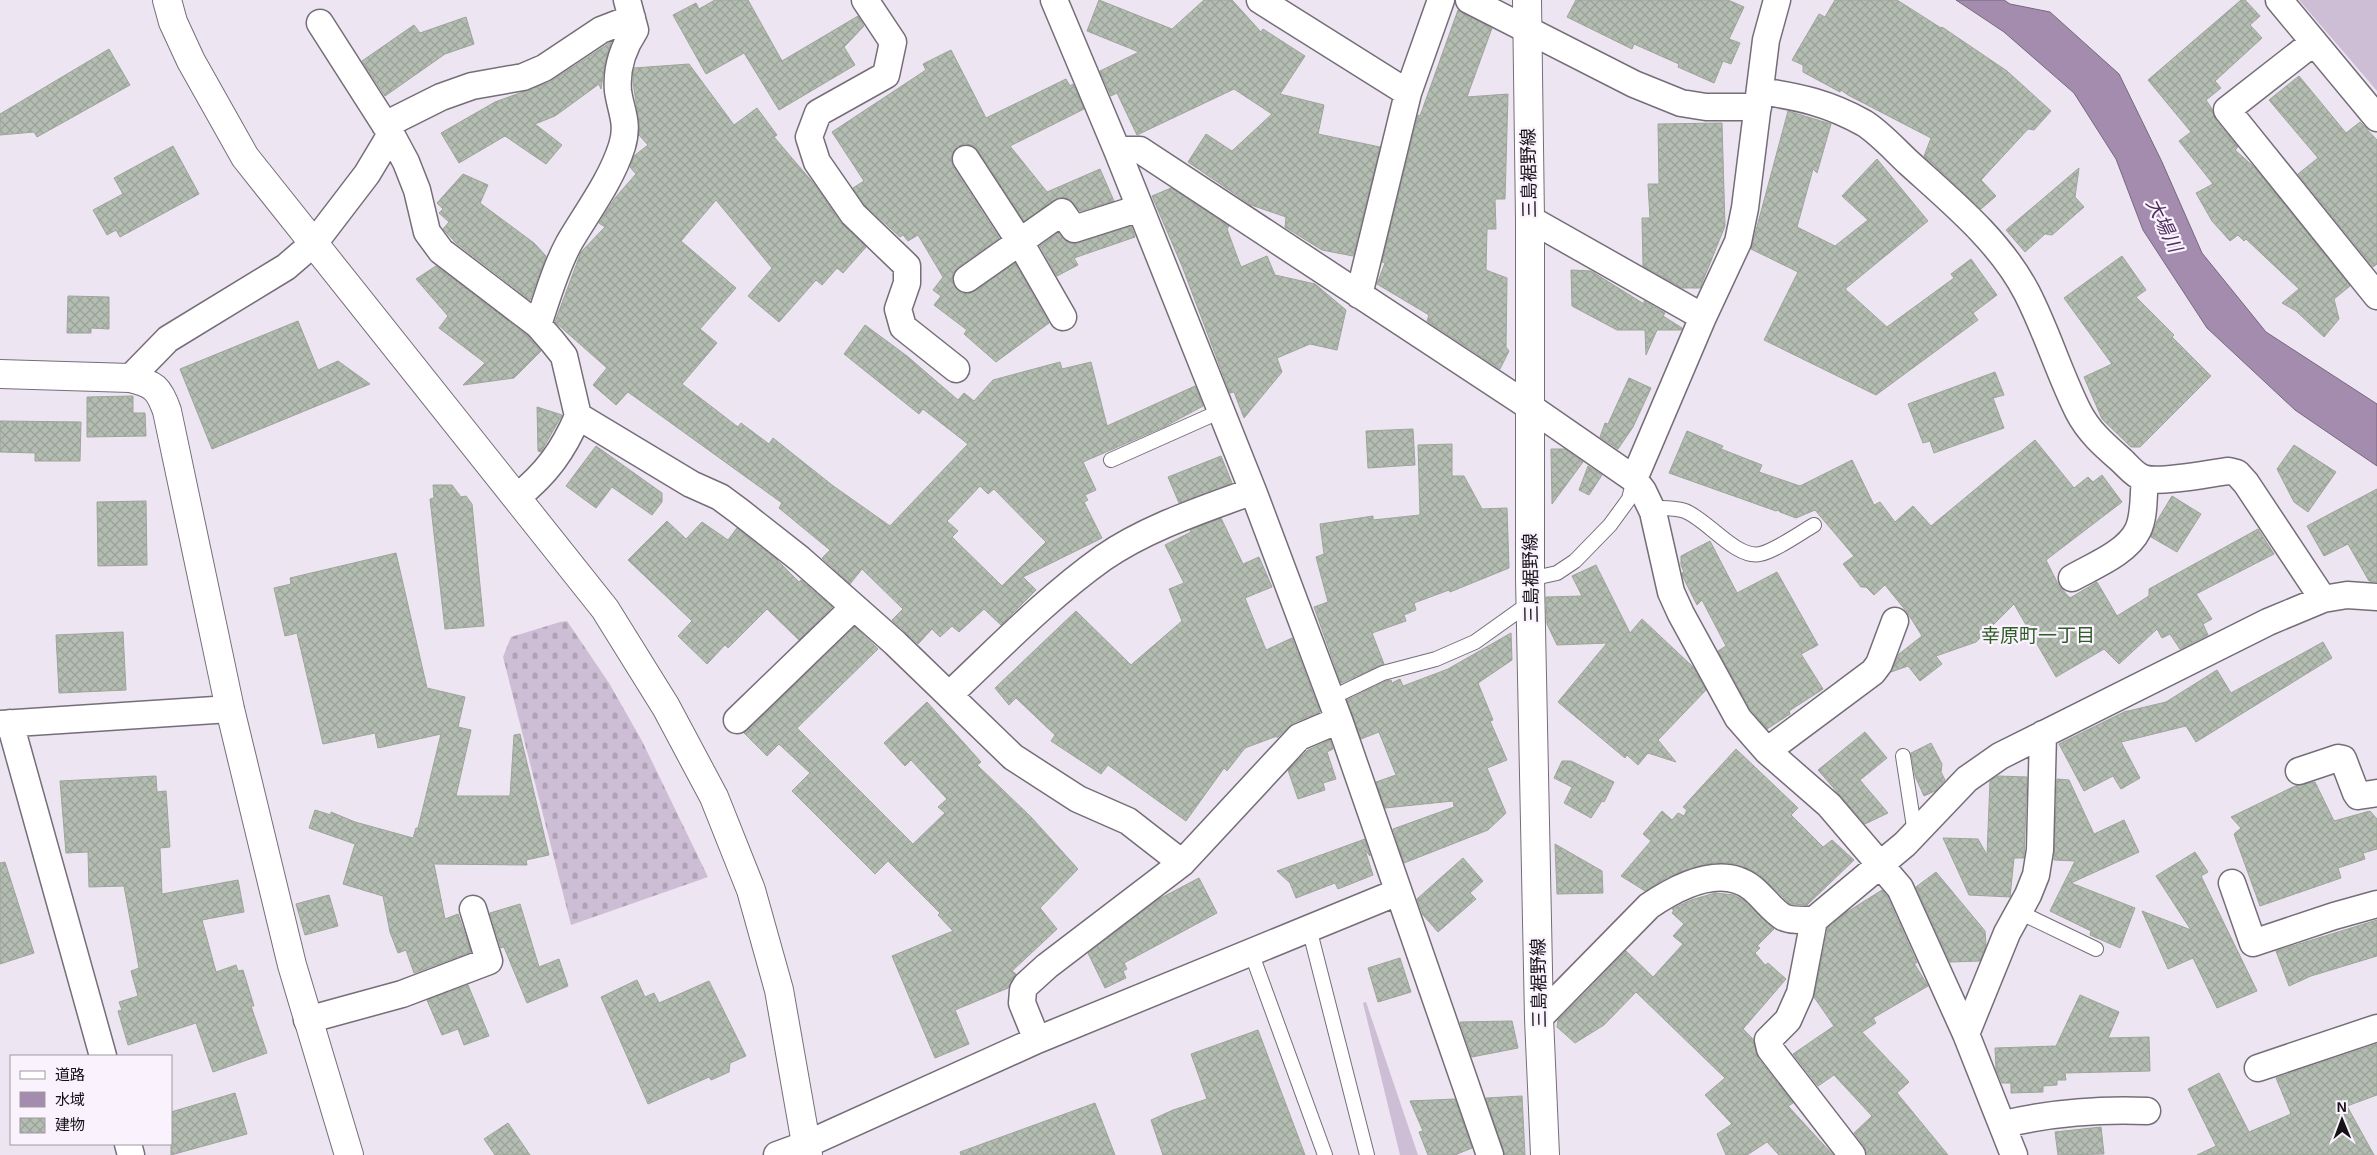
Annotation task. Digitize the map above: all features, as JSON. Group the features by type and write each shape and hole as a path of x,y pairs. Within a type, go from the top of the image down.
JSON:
{"street":[{"path":"167,0 174,22 191,61 246,157 605,608 666,707 714,797 751,890 779,990 808,1149"},
{"path":"865,0 893,42 886,75 818,113 809,137 817,162 853,214 907,266 907,283 898,309 903,327 956,369"},
{"path":"1054,0 1117,150 1253,491 1335,709 1490,1155"},
{"path":"1260,0 1408,93"},
{"path":"1359,295 1408,93 1441,0"},
{"path":"1469,0 1634,84 1681,103 1706,106 1759,99 1808,99 1832,107 1866,124 1939,190 1984,234 2005,259 2026,291 2044,326 2078,412 2099,441 2144,479 2229,471 2236,473 2246,483 2323,599"},
{"name":"三島裾野線","path":"1527,0 1530,219 1531,591 1539,1018 1545,1155"},
{"path":"1634,479 1703,317 1738,242 1745,208 1766,40 1777,0"},
{"path":"2280,0 2377,118"},
{"path":"130,378 168,339 286,268 315,242 367,174 388,130 441,97 472,86 523,77 537,71 563,57 629,9 635,30 624,46 618,73 618,91 626,123 621,148 611,171 568,246 552,283 538,325"},
{"path":"320,23 388,130 406,162 417,190 427,232 440,251 538,325 564,356 578,416 557,457 540,479 517,498"},
{"path":"2314,42 2227,110 2377,296"},
{"path":"1117,150 1140,150 1530,407 1634,479 1643,491 1651,508 1671,592 1738,718 1767,751 1829,805 1882,864 1900,888 1966,1034 2004,1124 2014,1155"},
{"path":"966,159 1020,242 1063,318"},
{"path":"967,279 1062,212 1074,229 1140,208"},
{"path":"1530,219 1703,317"},
{"path":"0,374 130,378 156,388 167,411 230,709 307,1020 349,1155"},
{"path":"578,416 691,484 720,497 800,559 895,642 1013,757 1078,798 1128,821 1182,863"},
{"path":"2072,578 2130,541 2141,520 2144,479"},
{"path":"948,695 1049,600 1105,557 1166,524 1253,491"},
{"path":"1852,1155 1770,1049 1768,1040 1788,1020 1800,993 1814,920 1882,864 1967,779 2000,756 2268,622 2323,599 2347,595 2377,597"},
{"path":"737,720 854,606"},
{"path":"1767,751 1873,672 1879,664 1895,621"},
{"path":"103,1055 5,724 230,709"},
{"path":"1037,1040 1022,1004 1023,990 1026,986 1047,966 1182,863 1299,737 1335,709"},
{"path":"1966,1034 2007,933 2036,875 2040,850 2043,734"},
{"path":"2299,771 2338,758 2343,759 2358,796 2377,793"},
{"path":"1539,1018 1649,906 1685,886 1706,880 1736,880 1751,887 1784,918 1814,920"},
{"path":"2232,884 2253,943 2377,904"},
{"path":"777,1155 808,1149 1037,1040 1398,892"},
{"path":"307,1020 402,994 489,961 472,908"},
{"path":"2258,1068 2377,1028"},
{"path":"2004,1124 2043,1115 2124,1110 2148,1112"}],"lane":[{"path":"1111,460 1221,411"},
{"path":"1335,709 1383,673 1436,658 1475,642 1531,591 1575,561 1610,525 1629,499 1634,479"},
{"path":"1651,508 1685,510 1707,523 1743,553 1752,555 1762,554 1814,525"},
{"path":"1903,756 1914,827 1917,831"},
{"path":"2019,912 2096,949"},
{"path":"1309,928 1367,1155"},
{"path":"1251,952 1325,1155"}],"green space":[{"path":"2299,0 2377,0 2377,91"},
{"path":"567,621 609,683 642,741 708,877 571,925 503,657 511,637"},
{"path":"1366,1002 1418,1155 1400,1155 1363,1003"}],"water":[{"name":"大場川","path":"1956,0 2004,0 2010,4 2050,12 2119,74 2162,162 2202,253 2266,332 2377,404 2377,466 2295,410 2207,328 2143,230 2116,159 2074,93 2004,32"}],"building":[{"path":"715,0 748,0 782,61 858,16 864,26 844,47 855,65 779,110 744,53 706,74 673,15 696,3 699,9"},
{"path":"1099,0 1172,29 1204,0 1232,0 1261,32 1263,29 1305,56 1280,94 1324,105 1318,134 1380,147 1353,256 1322,250 1285,227 1286,217 1251,205 1188,162 1206,134 1232,151 1272,114 1234,89 1137,135 1117,93 1111,96 1100,71 1139,52 1087,31"},
{"path":"1576,0 1728,0 1744,7 1729,39 1740,43 1731,64 1723,61 1714,83 1678,67 1679,64 1634,44 1632,49 1567,17"},
{"path":"1835,0 1897,0 1942,27 2007,71 2051,111 2034,130 2028,129 1981,180 1996,196 1981,209 1924,156 1931,138 1803,72 1803,65 1792,60 1819,14 1825,17"},
{"path":"2241,0 2245,0 2260,16 2250,25 2262,38 2215,81 2221,88 2206,100 2212,109 2215,119 2238,147 2235,150 2254,167 2350,286 2334,299 2339,319 2324,337 2296,311 2282,303 2299,289 2246,239 2244,241 2238,235 2230,241 2212,221 2196,193 2213,184 2179,141 2191,132 2148,80"},
{"path":"1458,10 1492,28 1467,97 1508,94 1505,199 1495,199 1496,229 1487,229 1486,270 1507,278 1506,347 1509,351 1500,369 1427,321 1429,315 1377,284 1385,263 1382,262 1418,115 1420,116"},
{"path":"466,17 474,44 445,54 385,96 362,61 414,25 420,33"},
{"path":"611,42 601,89 599,84 555,116 535,124 562,145 546,164 505,136 459,163 441,133 495,102 550,82"},
{"path":"109,49 130,85 37,137 34,132 0,135 0,114"},
{"path":"951,50 986,118 1066,79 1070,86 1073,84 1084,109 1010,146 1047,192 1100,169 1114,201 1080,211 1069,199 1060,197 1024,221 978,150 972,145 965,144 958,146 953,152 951,159 953,167 999,238 958,267 953,273 952,280 955,287 961,293 968,294 1015,263 1049,323 996,362 964,334 967,330 934,305 941,296 933,290 943,277 918,235 908,241 903,235 900,237 864,204 853,188 864,181 832,132 926,70 923,64"},
{"path":"689,64 734,125 757,108 777,135 774,137 815,185 841,223 866,247 843,273 837,268 822,285 816,280 779,322 748,296 772,268 716,200 681,241 736,288 700,329 717,343 682,384 738,427 741,423 769,444 773,438 832,485 890,526 968,444 923,409 919,414 844,354 865,325 907,356 958,400 964,393 974,401 993,380 1060,362 1062,369 1091,362 1107,426 1195,386 1203,406 1166,426 1083,462 1096,490 1085,495 1088,500 1084,502 1102,538 1023,577 1036,590 1001,625 984,609 959,632 952,626 940,637 932,629 918,644 892,620 903,609 862,569 850,584 822,558 830,550 779,508 782,503 628,392 616,405 593,385 607,368 555,322 581,252 605,227 599,223 615,198 636,174 630,167 634,156 648,145 639,135 633,82 634,68","holes":["980,486 988,494 994,489 1046,542 1002,586 952,537 958,531 947,521"]},
{"path":"2299,76 2346,133 2360,122 2377,140 2377,264 2373,267 2298,174 2318,158 2269,100"},
{"path":"1788,111 1831,124 1817,173 1813,169 1797,227 1835,246 1868,220 1842,196 1877,159 1928,221 1845,289 1887,327 1954,278 1951,274 1971,259 1997,295 1973,313 1978,320 1876,395 1764,340 1798,272 1751,249"},
{"path":"1722,123 1725,226 1700,288 1682,288 1643,266 1642,218 1650,218 1648,184 1659,184 1658,124"},
{"path":"173,146 199,194 120,237 116,230 107,235 93,210 123,194 114,178"},
{"path":"2079,168 2075,197 2084,207 2052,235 2045,234 2025,252 2006,230"},
{"path":"463,174 488,185 480,203 534,243 546,256 530,300 456,243 443,229 449,222 439,213 443,209 437,203"},
{"path":"1171,188 1229,226 1227,229 1241,267 1267,256 1275,275 1315,284 1346,310 1337,350 1310,344 1277,358 1282,372 1244,418 1234,392 1230,393 1182,266 1152,196"},
{"path":"1131,226 1135,237 1074,258 1078,265 1057,276 1040,246 1058,233 1069,243 1078,243"},
{"path":"2122,256 2146,290 2136,297 2211,376 2140,447 2131,447 2102,419 2084,377 2112,364 2064,298"},
{"path":"436,266 528,336 541,351 514,378 463,385 485,363 439,328 448,316 416,279"},
{"path":"1571,270 1591,271 1644,304 1644,301 1665,313 1663,316 1682,328 1681,330 1657,330 1646,355 1645,330 1617,330 1572,306"},
{"path":"68,296 109,297 109,329 91,328 91,333 67,333"},
{"path":"298,321 318,370 338,361 370,384 212,449 180,369"},
{"path":"1995,372 2004,395 1993,398 2004,428 1934,453 1930,441 1923,443 1908,404"},
{"path":"1629,378 1651,388 1633,427 1618,449 1600,437 1605,423 1608,424"},
{"path":"133,396 133,413 145,413 146,436 87,437 87,397"},
{"path":"537,407 562,415 541,452 538,451"},
{"path":"0,421 81,422 80,461 35,461 35,453 0,452"},
{"path":"1413,429 1415,465 1368,468 1366,431"},
{"path":"1687,431 1723,446 1721,449 1762,465 1759,472 1800,486 1852,460 1874,505 1880,502 1895,522 1913,506 1931,526 2035,440 2074,488 2088,477 2093,482 2102,475 2122,502 2046,560 2059,586 2070,598 2097,582 2117,616 2149,596 2149,589 2258,529 2274,554 2196,594 2212,619 2203,624 2208,635 2180,649 2170,634 2162,638 2157,629 2119,664 2104,649 2056,677 2014,604 1976,642 1936,656 1942,664 1920,681 1908,666 1891,672 1899,654 1922,636 1907,612 1885,585 1874,595 1866,587 1861,587 1843,564 1854,556 1815,510 1796,518 1778,510 1776,511 1669,473"},
{"path":"1452,444 1452,476 1464,476 1482,509 1507,508 1509,568 1450,592 1449,590 1414,603 1416,610 1404,615 1406,621 1372,633 1384,664 1341,683 1314,607 1328,602 1316,557 1324,554 1320,524 1373,516 1373,520 1420,515 1418,445"},
{"path":"2294,445 2336,472 2308,512 2294,502 2277,469"},
{"path":"596,446 662,493 662,502 652,515 612,487 596,508 566,486"},
{"path":"1551,449 1565,449 1583,462 1552,504"},
{"path":"1221,456 1232,483 1179,503 1168,477"},
{"path":"1588,466 1602,475 1589,495 1579,490"},
{"path":"433,485 452,485 461,497 466,496 472,504 484,626 445,629 430,499 434,498"},
{"path":"2377,489 2377,582 2369,581 2348,544 2324,556 2307,526"},
{"path":"2172,496 2201,514 2177,552 2151,537 2157,521"},
{"path":"146,501 147,565 98,566 97,502"},
{"path":"1221,518 1243,564 1259,557 1272,587 1245,598 1266,650 1292,638 1320,712 1293,723 1277,738 1277,736 1245,748 1227,771 1224,768 1186,821 1108,765 1101,774 1051,741 1055,735 1016,698 1009,705 995,688 1076,611 1131,665 1182,621 1169,589 1184,583 1165,545 1191,532 1190,530"},
{"path":"667,521 686,539 702,522 728,540 737,528 776,559 799,582 801,580 832,607 799,640 767,609 728,648 725,645 707,664 678,636 692,621 628,560"},
{"path":"1710,541 1737,593 1777,572 1818,645 1801,654 1823,689 1789,711 1790,714 1767,729 1750,709 1718,651 1726,646 1702,600 1697,605 1683,577 1681,556"},
{"path":"396,553 427,688 465,697 458,727 471,730 456,796 510,796 514,735 520,734 549,855 526,860 527,865 434,864 445,919 458,914 471,952 414,973 406,950 398,953 390,932 383,896 343,884 355,844 309,828 315,810 331,815 331,812 355,822 413,838 416,828 418,828 441,734 378,748 375,733 323,744 297,633 285,636 274,588 291,584 290,578"},
{"path":"1596,565 1630,633 1642,619 1693,667 1706,690 1658,740 1676,762 1648,753 1638,765 1627,755 1625,758 1558,702 1607,643 1557,645 1547,624 1546,597 1582,596 1572,576"},
{"path":"855,627 878,649 797,728 913,844 945,813 938,807 947,799 911,760 905,766 884,743 927,702 981,762 977,765 1031,817 1078,869 1040,908 1057,929 1012,971 1016,974 1008,988 955,1010 969,1044 935,1058 892,956 953,931 938,915 940,913 888,861 875,874 792,791 810,773 779,744 767,756 744,733"},
{"path":"123,632 126,690 59,693 56,635"},
{"path":"1511,633 1512,660 1478,683 1493,720 1490,721 1507,760 1487,768 1506,813 1488,830 1404,863 1393,829 1454,807 1453,801 1385,808 1376,782 1396,775 1379,732 1361,739 1347,700 1386,681 1391,680 1392,683 1400,679 1403,686 1448,669"},
{"path":"2323,642 2332,658 2196,742 2186,726 2121,742 2140,778 2121,789 2113,776 2084,791 2059,744 2124,712 2166,702 2217,670 2231,693"},
{"path":"1865,732 1887,758 1860,780 1888,813 1865,824 1818,770"},
{"path":"1330,740 1333,749 1327,752 1336,779 1323,783 1325,790 1298,799 1288,770 1308,750"},
{"path":"1931,743 1942,764 1941,772 1945,780 1935,791 1924,796 1915,776 1911,753"},
{"path":"1736,749 1798,808 1791,815 1823,847 1832,840 1854,860 1807,905 1790,904 1760,875 1747,868 1730,863 1713,863 1694,867 1666,878 1645,891 1621,876 1651,841 1643,834 1662,811 1672,820 1678,813 1684,816 1687,810 1683,807"},
{"path":"1562,761 1571,761 1614,782 1604,802 1602,801 1591,818 1564,803 1572,787 1554,778"},
{"path":"156,776 157,792 166,791 170,847 160,848 162,894 238,880 244,912 202,920 216,972 236,965 238,971 243,970 254,1006 251,1006 267,1053 213,1072 196,1023 128,1045 118,1011 122,1010 119,1002 138,996 131,971 139,968 124,886 89,887 88,852 66,853 60,781"},
{"path":"1998,776 2027,777 2024,858 2014,858 2010,897 1969,895 1943,838 1978,839 1987,855 1990,781"},
{"path":"2057,779 2069,780 2094,834 2124,820 2139,852 2071,883 2135,908 2120,948 2090,935 2091,931 2050,911 2075,861 2054,860"},
{"path":"2315,782 2334,821 2370,811 2377,819 2377,849 2363,853 2365,859 2338,868 2341,878 2260,906 2234,834 2241,828 2231,817 2295,786"},
{"path":"1365,839 1370,856 1365,850 1373,875 1338,889 1335,883 1296,898 1290,883 1277,871"},
{"path":"1555,844 1602,871 1603,893 1557,894"},
{"path":"2195,852 2208,872 2201,876 2257,991 2217,1008 2193,958 2168,969 2142,911 2191,930 2156,876"},
{"path":"1463,858 1483,881 1470,893 1476,899 1438,932 1423,915 1417,899"},
{"path":"5,862 34,953 0,964 0,863"},
{"path":"1936,872 1985,931 1986,945 1980,961 1950,962 1916,887"},
{"path":"1199,878 1217,913 1124,963 1127,969 1123,971 1126,978 1105,988 1088,953 1159,899"},
{"path":"1882,890 1887,896 1917,963 1914,963 1928,986 1873,1018 1876,1023 1862,1032 1909,1082 1897,1093 1948,1155 1867,1155 1864,1146 1854,1133 1872,1116 1834,1075 1818,1086 1793,1054 1834,1026 1814,997 1828,928 1844,914"},
{"path":"1715,893 1734,895 1743,900 1774,929 1757,946 1760,948 1755,953 1765,965 1768,963 1786,979 1743,1029 1753,1039 1758,1058 1793,1103 1788,1106 1833,1155 1779,1155 1767,1142 1747,1155 1726,1155 1717,1134 1732,1124 1705,1095 1725,1078 1636,992 1604,1025 1575,1043 1557,1027 1558,1020 1626,951 1653,977 1683,944 1673,936 1684,924 1672,913 1674,910 1672,909 1691,900"},
{"path":"329,895 338,926 305,935 296,904"},
{"path":"520,904 539,967 559,959 568,986 527,1003 504,947 501,948 490,913"},
{"path":"2377,920 2377,956 2311,976 2289,986 2276,951"},
{"path":"1400,958 1411,992 1378,1002 1368,968"},
{"path":"637,980 645,997 654,993 659,1003 709,981 746,1056 730,1063 729,1072 711,1080 709,1077 648,1104 601,997"},
{"path":"468,985 489,1036 464,1045 458,1029 442,1035 427,1000"},
{"path":"2080,995 2119,1012 2108,1038 2149,1037 2150,1071 2065,1073 2066,1080 2057,1080 2057,1085 2043,1086 2043,1092 2011,1093 2011,1083 2002,1083 1996,1069 1995,1048 2056,1046"},
{"path":"1512,1021 1518,1048 1472,1057 1460,1022"},
{"path":"1258,1030 1305,1155 1163,1155 1151,1120 1173,1110 1207,1099 1191,1054"},
{"path":"2377,1044 2377,1095 2347,1106 2374,1155 2197,1155 2216,1146 2188,1089 2219,1073 2249,1132 2291,1114 2276,1078"},
{"path":"235,1093 247,1134 171,1155 172,1112"},
{"path":"1522,1096 1525,1155 1505,1155 1486,1098"},
{"path":"1455,1099 1472,1148 1455,1155 1428,1155 1419,1132 1423,1131 1410,1101"},
{"path":"1095,1103 1115,1155 961,1155 960,1152"},
{"path":"508,1123 530,1155 495,1155 484,1139"},
{"path":"2101,1127 2104,1154 2058,1155 2055,1132"}],"district":[{"name":"幸原町一丁目","path":"2038,635"}]}
